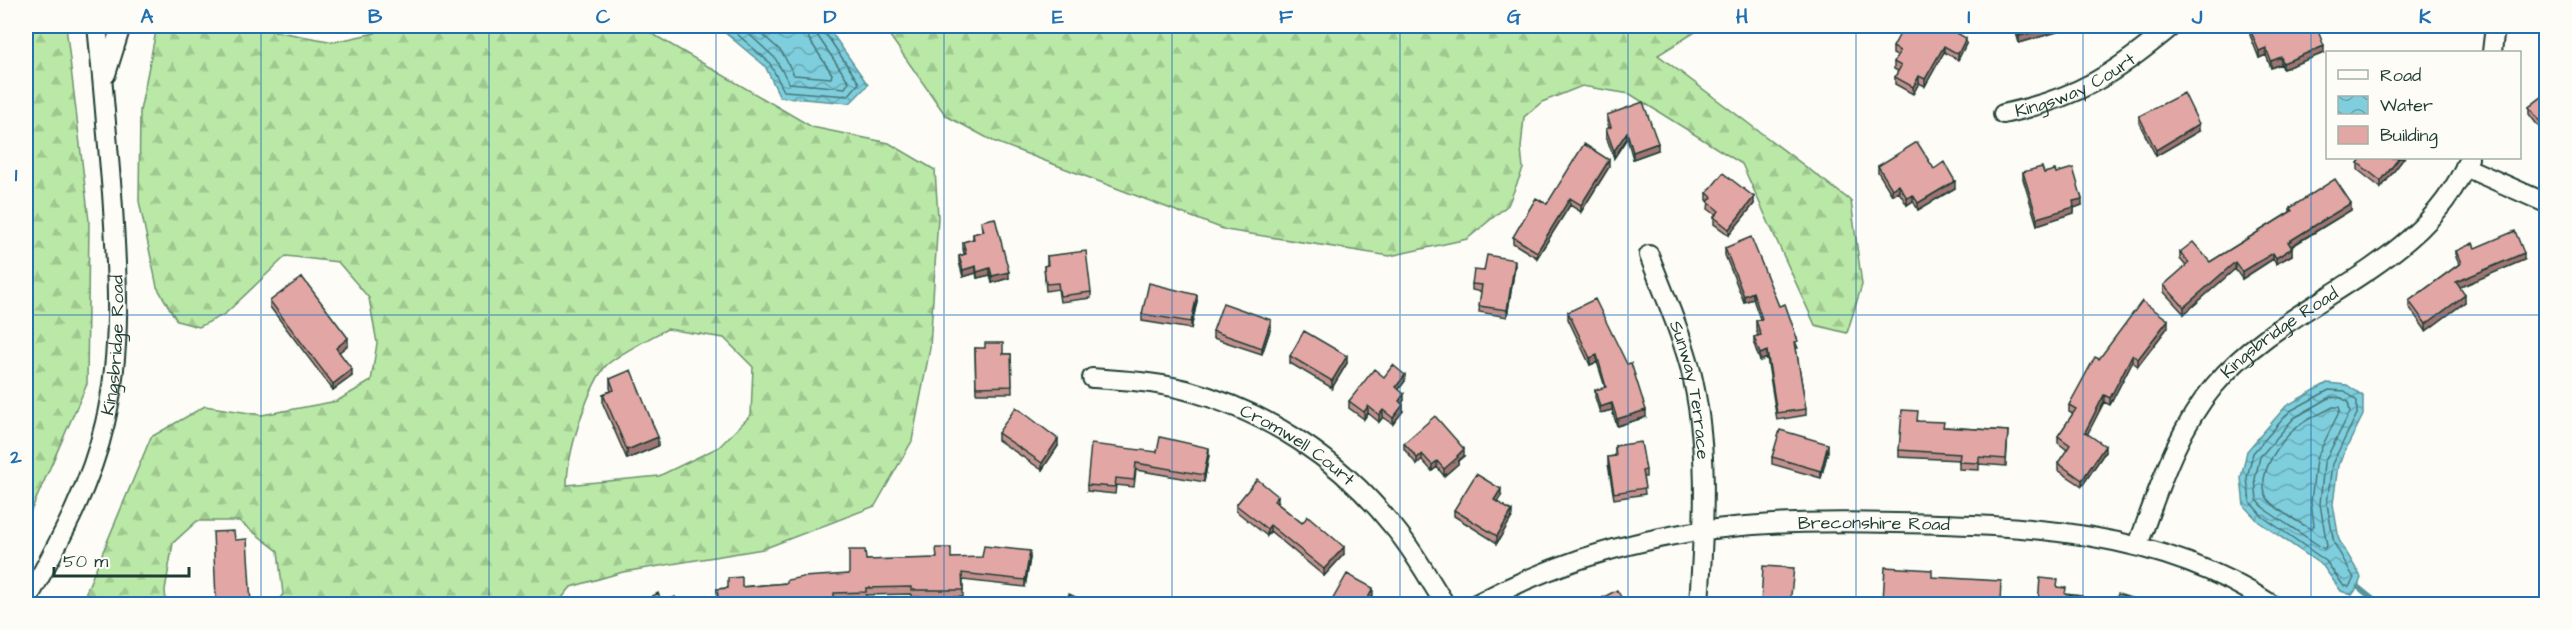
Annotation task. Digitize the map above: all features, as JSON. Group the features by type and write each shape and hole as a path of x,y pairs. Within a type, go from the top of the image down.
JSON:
{"street":[{"name":"Kingsbridge Road","path":"28,599 67,527 91,470 105,424 114,377 118,281 97,26"},
{"name":"Kingsbridge Road","path":"103,82 121,26"},
{"name":"Kingsway Court","path":"2003,114 2063,98 2092,84 2118,69 2172,26"},
{"path":"2492,51 2495,26"},
{"name":"Kingsbridge Road","path":"2138,545 2167,466 2189,424 2214,386 2281,325 2389,256 2420,229 2445,198 2467,162"},
{"path":"2467,162 2547,203"},
{"name":"Sunway Terrace","path":"1649,255 1690,367 1701,424 1705,479 1699,604"},
{"name":"Cromwell Court","path":"1092,378 1137,381 1185,390 1229,404 1268,421 1300,440 1363,491 1394,526 1445,604"},
{"name":"Breconshire Road","path":"1476,604 1544,573 1646,541 1704,531 1789,523 1981,524 2097,536 2138,545 2215,573 2271,604"}],"green space":[{"path":"26,26 66,26 89,221 87,384 26,522"},
{"path":"157,26 264,26 268,30 334,42 375,33 380,26 639,26 812,127 889,143 935,170 938,217 930,348 912,441 875,506 763,549 623,572 571,587 557,604 276,604 283,594 278,551 239,521 197,521 173,543 165,590 166,604 81,604 151,437 205,406 262,415 337,401 371,381 377,343 369,298 338,262 286,256 225,314 199,327 177,321 157,287 139,201 140,111","holes":["667,329 724,338 753,367 751,415 719,447 659,476 567,485 570,457 584,408 597,379 608,364 633,347"]},
{"path":"883,26 1705,26 1658,55 1851,201 1862,285 1847,333 1815,325 1742,164 1630,94 1582,86 1542,102 1524,117 1521,148 1523,169 1508,205 1467,239 1390,256 1226,230 993,141 946,116"}],"water":[{"path":"717,26 827,26 868,85 850,103 780,97 765,66"},
{"path":"2327,383 2347,385 2363,396 2363,415 2338,465 2333,504 2339,540 2361,577 2352,595 2341,591 2323,566 2259,522 2244,506 2241,478 2247,451 2286,406"}],"building":[{"path":"1904,26 1944,26 1966,38 1958,54 1944,46 1925,79 1919,76 1913,87 1895,77 1901,66 1894,62 1900,51 1893,47"},
{"path":"2016,26 2057,26 2019,36"},
{"path":"2258,26 2316,26 2324,46 2283,63 2281,57 2271,61 2266,48 2259,51 2250,29"},
{"path":"2184,93 2199,124 2156,150 2139,116"},
{"path":"2547,93 2547,119 2541,123 2529,107"},
{"path":"1643,102 1658,143 1633,152 1627,132 1614,151 1606,129 1611,127 1607,115"},
{"path":"1917,142 1934,169 1944,162 1955,181 1918,203 1913,195 1907,198 1899,185 1892,189 1878,166"},
{"path":"1584,144 1609,160 1581,205 1570,198 1537,252 1513,237 1536,198 1547,204"},
{"path":"2361,159 2398,159 2381,181 2358,163"},
{"path":"2042,167 2044,173 2055,170 2056,173 2073,168 2082,199 2073,201 2074,207 2037,218 2023,172"},
{"path":"1723,173 1754,197 1729,229 1714,217 1719,211 1708,202 1712,197 1707,193"},
{"path":"2335,179 2351,203 2288,242 2292,248 2276,258 2273,253 2242,272 2235,262 2184,307 2164,285 2189,263 2180,252 2193,242 2210,262 2292,211 2290,208"},
{"path":"995,218 1009,272 992,276 990,268 977,272 976,266 963,270 959,256 966,254 963,242 974,239 973,234 984,231 981,221"},
{"path":"2515,231 2524,253 2456,282 2465,295 2426,324 2409,301 2461,263 2456,251 2473,243 2475,248"},
{"path":"1751,237 1779,306 1785,304 1798,341 1795,342 1806,409 1777,413 1767,351 1760,354 1754,337 1761,335 1756,321 1762,319 1753,292 1744,296 1725,248"},
{"path":"1086,251 1091,292 1060,296 1058,283 1046,284 1044,266 1048,265 1047,256"},
{"path":"1487,255 1515,260 1507,310 1479,306 1482,285 1472,284 1474,270 1484,271"},
{"path":"302,277 348,338 336,348 352,369 333,384 270,301"},
{"path":"1149,283 1197,295 1191,322 1142,314"},
{"path":"1595,299 1627,364 1631,363 1646,410 1617,419 1612,403 1600,407 1595,390 1606,387 1597,355 1590,358 1568,312"},
{"path":"2142,301 2168,320 2138,359 2132,355 2110,398 2104,395 2085,432 2105,446 2082,480 2058,463 2070,445 2058,436 2076,409 2069,405 2095,357 2099,359"},
{"path":"1223,303 1271,320 1262,348 1213,331"},
{"path":"1304,331 1347,356 1332,381 1290,356"},
{"path":"985,343 1003,343 1003,354 1011,354 1012,386 976,387 975,348 985,348"},
{"path":"1393,365 1405,375 1396,387 1404,394 1399,401 1403,405 1393,418 1383,410 1379,415 1368,406 1364,412 1349,401 1374,369 1384,377"},
{"path":"631,370 658,437 627,450 603,394 614,390 610,379"},
{"path":"1016,407 1058,439 1042,463 998,433"},
{"path":"1902,410 1918,411 1917,421 1944,422 1943,427 2008,431 2006,459 1979,457 1979,463 1959,462 1960,454 1899,450"},
{"path":"1435,416 1464,449 1444,469 1437,461 1432,465 1422,454 1417,458 1404,443"},
{"path":"1780,430 1828,444 1821,471 1772,457"},
{"path":"1160,437 1209,448 1204,475 1136,463 1134,480 1116,478 1115,487 1087,485 1091,444 1157,452"},
{"path":"1641,442 1646,470 1642,471 1645,488 1614,493 1608,457 1616,456 1615,446"},
{"path":"1476,474 1501,489 1494,500 1512,511 1497,536 1454,510"},
{"path":"1257,479 1278,496 1274,501 1302,523 1308,516 1344,547 1324,569 1270,525 1267,529 1236,505"},
{"path":"234,531 235,540 247,539 251,604 207,604 207,600 216,599 213,532"},
{"path":"984,546 1030,551 1025,580 962,573 963,590 911,590 911,587 866,588 866,592 834,593 834,604 719,604 717,589 728,588 728,578 742,577 742,587 787,583 787,580 803,577 849,574 849,550 865,550 866,560 937,558 936,548 951,548 951,558 982,557"},
{"path":"1763,566 1794,568 1790,604 1761,604"},
{"path":"1885,567 1932,570 1932,577 2001,581 2000,604 1925,604 1883,601"},
{"path":"1347,574 1373,588 1365,604 1330,604"},
{"path":"2040,578 2058,580 2057,587 2066,588 2065,594 2082,596 2082,604 2038,604"},
{"path":"1617,590 1625,604 1591,604"},
{"path":"658,593 663,603 675,597 679,604 640,603"},
{"path":"1069,594 1090,604 1064,604"},
{"path":"2118,594 2150,604 2115,604"}],"waterway":[{"path":"2358,587 2379,604"}]}
